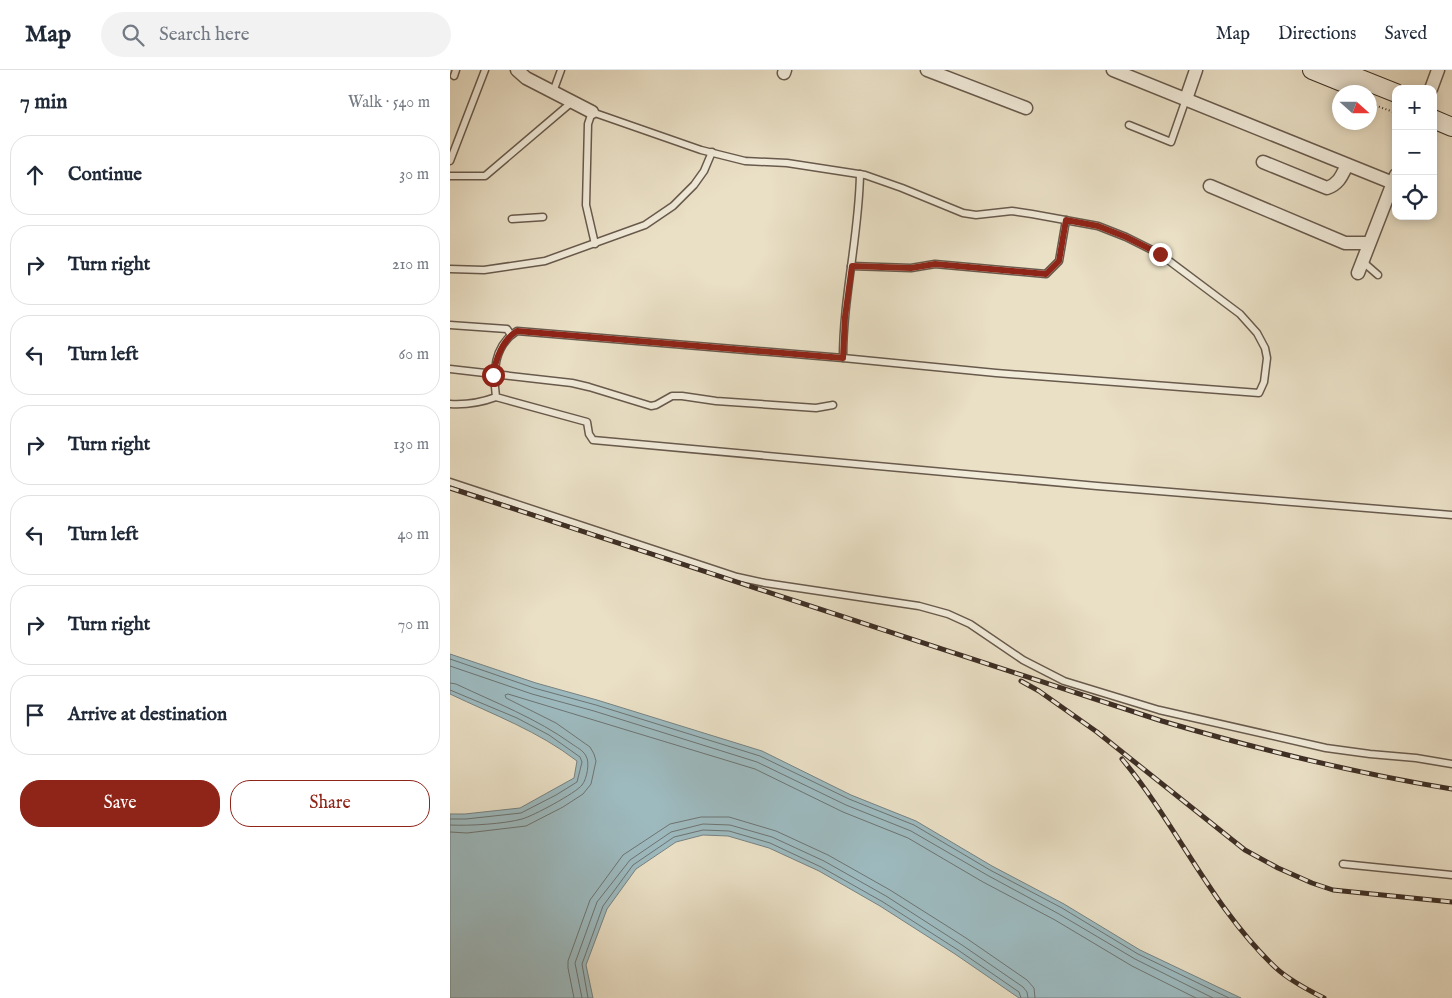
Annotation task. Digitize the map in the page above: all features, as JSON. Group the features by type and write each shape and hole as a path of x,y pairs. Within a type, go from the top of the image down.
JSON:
{"main road":[{"path":"1312,70 1349,85"},
{"path":"1338,70 1392,91"},
{"path":"1377,97 1392,102"},
{"path":"1437,110 1452,116"},
{"path":"1437,121 1452,127"}],"street":[{"path":"517,70 526,78 592,112"},
{"path":"927,70 951,74 1026,108"},
{"path":"1113,70 1347,164 1392,178"},
{"path":"1186,99 1196,70"},
{"path":"1432,85 1438,70"},
{"path":"1262,162 1327,188 1340,180 1347,164"},
{"path":"1360,267 1392,184"},
{"path":"1210,186 1345,243 1369,243"}],"lane":[{"path":"450,161 485,70"},
{"path":"553,92 561,70"},
{"path":"1128,125 1170,142 1186,99"},
{"path":"450,176 485,176 572,102"},
{"path":"496,397 493,375 496,360 502,346 517,331 526,330 996,373 1259,393 1264,382 1267,358 1265,348 1257,334 1240,314 1160,254 1126,237 1098,226 1012,211 976,215 963,213 902,188 860,174 787,163 745,161 592,112 588,124 586,205 596,244"},
{"path":"450,269 484,270 508,268 545,261 646,225 673,206 694,185 704,171 712,152"},
{"path":"843,358 845,317 860,200 860,174"},
{"path":"512,219 543,217"},
{"path":"852,266 911,268 935,264 1046,274 1059,261 1066,220"},
{"path":"1360,267 1378,275"},
{"path":"450,325 507,329 511,335"},
{"path":"450,369 589,386 651,406 672,396 816,408 833,405"},
{"path":"450,404 479,403 496,397 587,422 589,434 593,440 1116,488 1452,515"},
{"path":"450,482 737,577 765,583 919,606 948,614 970,624 1023,660 1064,680 1151,708 1326,748 1452,764"},
{"path":"1343,864 1452,875"}],"path":[{"path":"1377,105 1392,111"}],"water":[{"path":"450,654 536,683 762,751 851,795 916,821 992,866 1064,904 1140,950 1241,998 1019,998 880,906 819,871 769,848 728,836 703,835 676,842 636,869 607,909 586,965 593,998 450,998 450,814 520,808 574,778 577,761 531,732 450,694"}],"railway":[{"path":"450,488 1162,721 1306,760 1452,789"},
{"path":"1021,681 1039,691 1097,732 1245,850 1278,868 1333,890 1452,902"},
{"path":"1122,759 1142,784 1214,893 1253,944 1281,972 1324,998"}],"route":[{"path":"493,375 496,360 502,346 511,335 517,331 526,330 843,358 845,317 852,266 911,268 935,264 1046,274 1059,261 1066,220 1098,226 1160,254"}]}
